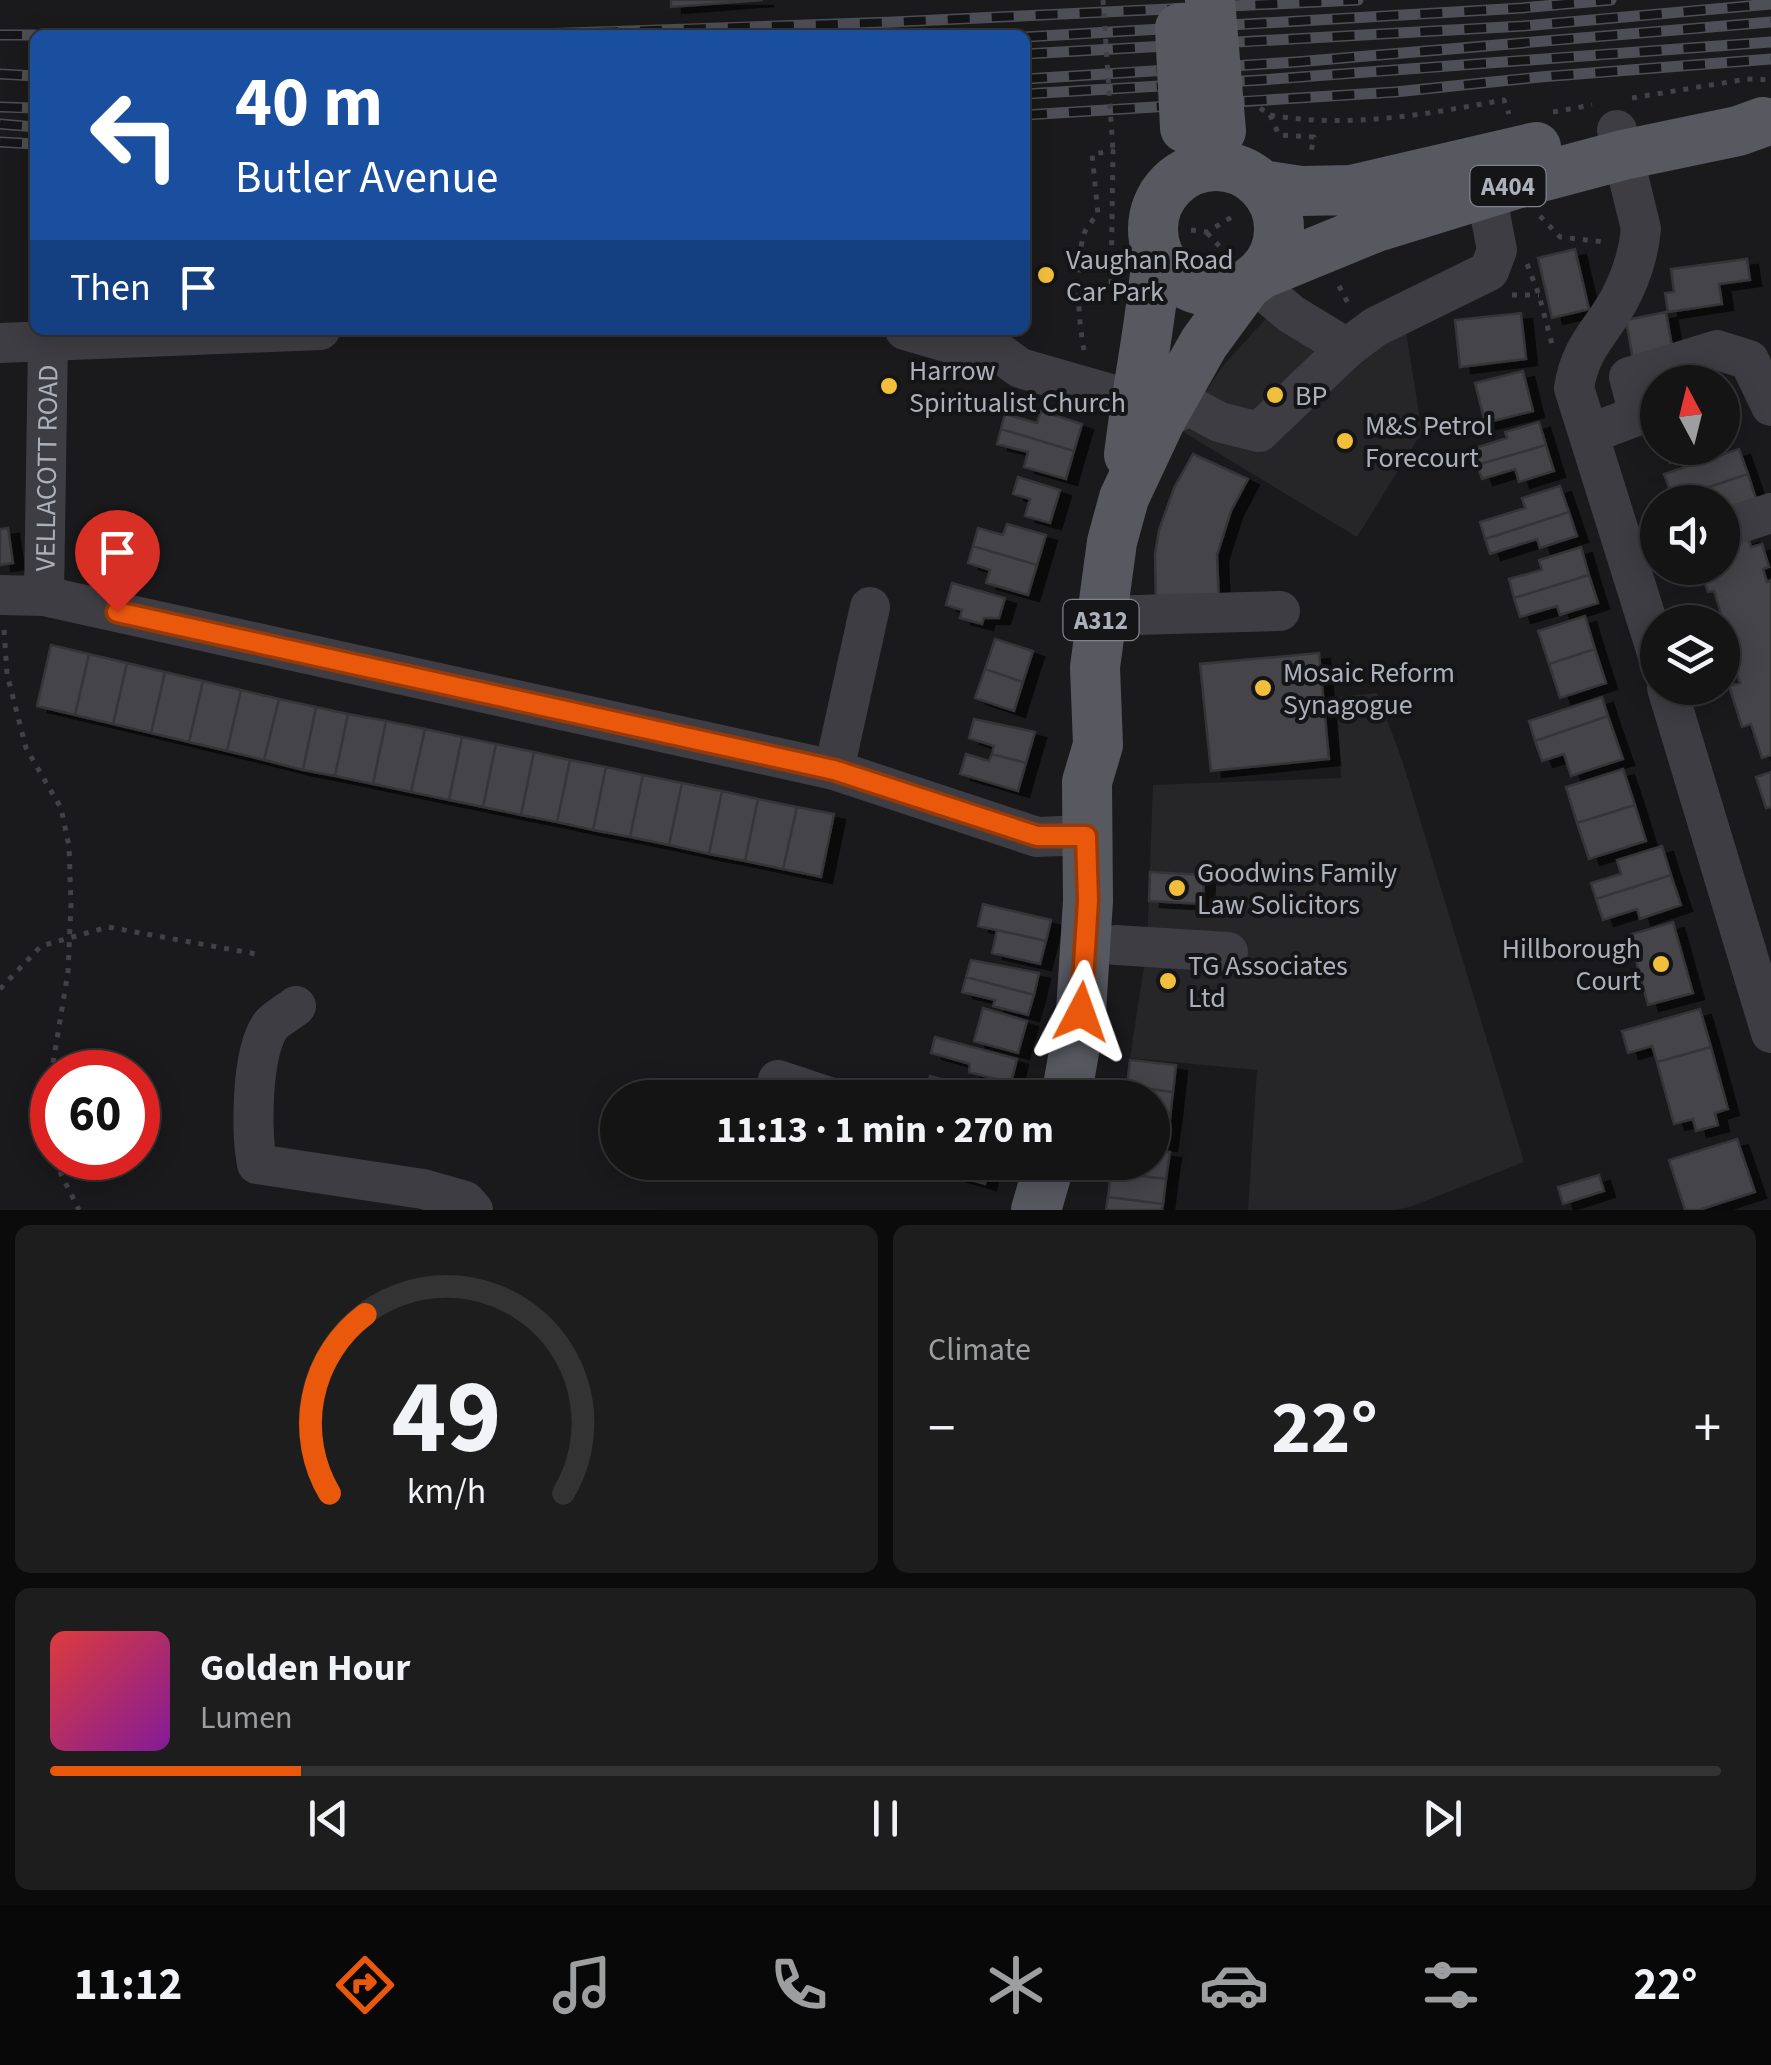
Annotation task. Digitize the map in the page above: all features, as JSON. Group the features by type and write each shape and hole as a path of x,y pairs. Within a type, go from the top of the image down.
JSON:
{"main road":[{"path":"1178,0 1203,130 1232,154 1254,191"},
{"path":"1174,241 1152,231 1155,207 1203,130 1210,0"},
{"name":"A404","path":"1248,275 1376,227 1482,176 1615,122 1738,131 1768,109"},
{"path":"1172,182 1190,170 1235,168 1254,191 1270,196 1280,231 1274,255 1219,291 1184,283 1167,269 1174,241"},
{"name":"A404","path":"1254,191 1351,190 1482,176"},
{"path":"1148,410 1152,316 1174,241"},
{"path":"1148,410 1204,342 1248,275"},
{"name":"A312","path":"1069,1080 1081,1012 1088,901 1087,782 1098,745 1095,667 1108,564 1148,410"},
{"name":"A312","path":"1081,1012 1116,945 1120,869 1116,780 1098,745"},
{"path":"1036,1210 1045,1180"}],"street":[{"path":"1615,122 1641,228 1640,242 1624,292 1578,363 1574,388 1589,434 1640,547"},
{"path":"1248,275 1291,314 1342,331 1375,327 1489,271 1498,250 1482,176"},
{"path":"921,335 1001,354 1020,368 1148,410 1190,406 1219,422 1259,432 1342,331"},
{"path":"0,342 196,335"},
{"name":"VELLACOTT ROAD","path":"44,596 48,341"},
{"path":"1589,434 1639,415 1629,377 1717,350 1750,360 1771,406"},
{"path":"1740,523 1771,513"},
{"path":"0,595 44,596 834,770 1037,836 1086,836"},
{"path":"834,770 870,607"},
{"path":"1102,616 1280,612"},
{"path":"1672,705 1771,1034"},
{"path":"1116,945 1228,952"},
{"path":"296,1006 271,1025 261,1048 254,1120 257,1164 423,1189 466,1207"}],"path":[{"path":"1103,0 1113,151 1111,296"},
{"path":"1547,113 1615,122 1747,79 1768,109"},
{"path":"1309,163 1314,137 1279,134 1270,115 1310,122 1415,116 1504,100 1511,120"},
{"path":"1082,342 1079,291 1084,233 1098,214 1092,154 1113,151"},
{"path":"1174,241 1226,223 1254,191"},
{"path":"1536,202 1541,221 1560,238 1616,242"},
{"path":"1206,232 1248,275"},
{"path":"1539,294 1553,348 1578,363"},
{"path":"1342,331 1351,308"},
{"path":"0,595 6,674 26,748 60,808 68,846 68,972 46,1106 48,1148 79,1210"},
{"path":"0,988 40,946 108,927 256,954"}],"shaded area":[{"path":"1269,315 1329,327 1406,332 1422,432 1357,537 1180,430 1223,366"},
{"path":"1377,693 1402,760 1524,1162 1395,1210 1248,1210 1257,1070 1130,1058 1147,947 1153,785 1341,778 1337,697"}],"building":[{"path":"671,0 763,0 671,7"},
{"path":"1575,249 1589,309 1552,318 1538,258"},
{"path":"1747,259 1750,280 1719,284 1722,304 1668,312 1665,293 1674,292 1671,269"},
{"path":"1666,312 1673,352 1633,360 1626,320"},
{"path":"1521,313 1526,359 1460,367 1455,320"},
{"path":"1523,371 1533,411 1485,423 1475,383"},
{"path":"1041,411 1082,424 1074,451 1001,429 1005,414 1037,423"},
{"path":"1539,422 1546,445 1477,465 1472,449 1507,438 1505,432"},
{"path":"1001,429 1074,451 1066,479 1024,467 1028,452 997,444"},
{"path":"1546,445 1554,471 1519,482 1515,469 1482,479 1477,465"},
{"path":"1740,452 1748,474 1715,485 1668,485 1664,474 1691,465 1740,465"},
{"path":"1193,454 1248,479 1231,511 1217,555 1219,602 1156,605 1155,554 1159,530 1174,488"},
{"path":"1748,474 1756,499 1740,504 1740,485 1715,485"},
{"path":"1018,477 1060,490 1050,523 1025,516 1030,499 1013,494"},
{"path":"1560,486 1569,512 1485,539 1480,522 1525,508 1522,498"},
{"path":"1569,512 1577,536 1540,548 1537,539 1490,554 1485,539"},
{"path":"1007,524 1046,535 1037,565 973,546 978,528 1003,535"},
{"path":"8,528 13,563 0,565 0,529"},
{"path":"1748,537 1751,547 1762,544 1769,567 1763,569 1767,582 1771,580 1771,755 1762,758 1751,724 1742,727 1735,705 1740,705 1740,605 1718,605 1714,591 1708,592 1706,585 1740,585 1740,539"},
{"path":"973,546 1037,565 1028,595 986,583 990,570 968,563"},
{"path":"1581,547 1589,575 1514,598 1509,579 1542,570 1539,560"},
{"path":"1589,575 1598,603 1560,615 1557,606 1520,617 1514,598"},
{"path":"952,583 1005,598 999,618 984,618 982,624 960,618 962,610 946,605"},
{"path":"1585,616 1595,649 1549,664 1538,631"},
{"path":"995,639 1033,651 1023,682 985,669"},
{"path":"51,645 89,654 75,715 37,706"},
{"path":"1595,649 1606,683 1560,698 1549,664"},
{"name":"Mosaic Reform Synagogue","path":"1319,653 1329,759 1211,771 1200,664"},
{"path":"89,654 127,663 113,724 75,715"},
{"path":"127,663 165,672 151,733 113,724"},
{"path":"985,669 1023,682 1014,711 975,698"},
{"path":"165,672 203,681 189,742 151,733"},
{"path":"203,681 241,690 227,751 189,742"},
{"path":"241,690 279,699 264,760 227,751"},
{"path":"1602,697 1608,716 1535,741 1529,721"},
{"path":"279,699 316,707 303,770 264,760"},
{"path":"316,707 348,714 335,776 303,770"},
{"path":"348,714 386,721 373,784 335,776"},
{"path":"1608,716 1623,759 1571,776 1564,754 1542,761 1535,741"},
{"path":"974,719 1035,732 1026,763 992,754 994,746 969,738"},
{"path":"386,721 425,729 411,792 373,784"},
{"path":"425,729 462,737 449,800 411,792"},
{"path":"462,737 496,744 483,807 449,800"},
{"path":"496,744 534,752 521,815 483,807"},
{"path":"534,752 570,760 557,822 521,815"},
{"path":"966,754 989,761 992,754 1026,763 1018,791 960,774"},
{"path":"570,760 606,767 593,830 557,822"},
{"path":"606,767 643,775 630,837 593,830"},
{"path":"1623,769 1635,805 1577,823 1566,787"},
{"path":"1771,772 1771,807 1766,808 1756,777"},
{"path":"643,775 682,783 669,845 630,837"},
{"path":"682,783 722,791 709,854 669,845"},
{"path":"722,791 758,799 745,861 709,854"},
{"path":"758,799 797,807 783,869 745,861"},
{"path":"1635,805 1646,841 1589,859 1577,823"},
{"path":"797,807 834,814 821,877 783,869"},
{"path":"1662,846 1671,875 1596,899 1591,883 1621,874 1617,860"},
{"name":"Goodwins Family Law Solicitors","path":"1150,872 1204,875 1203,904 1149,901"},
{"path":"1671,875 1681,905 1640,919 1637,909 1603,920 1596,899"},
{"path":"983,904 1051,920 1046,941 978,926"},
{"name":"Hillborough Court","path":"1673,922 1693,993 1648,1005 1629,935"},
{"path":"997,930 1046,941 1040,964 992,953"},
{"path":"971,960 1039,973 1034,995 966,977"},
{"path":"966,977 1034,995 1028,1015 993,1006 995,1000 962,992"},
{"path":"983,1008 1027,1021 1018,1053 974,1041"},
{"path":"1700,1009 1711,1047 1657,1062 1652,1046 1628,1053 1622,1031"},
{"path":"935,1037 1017,1059 1012,1080 1000,1080 969,1072 970,1064 931,1053"},
{"path":"1711,1047 1728,1109 1715,1113 1718,1125 1696,1131 1693,1119 1674,1124 1657,1062"},
{"path":"1130,1060 1176,1065 1173,1092 1170,1080 1128,1080"},
{"path":"1737,1139 1755,1192 1699,1210 1685,1210 1669,1160"},
{"path":"1599,1175 1604,1191 1563,1204 1558,1187"},
{"path":"1110,1180 1166,1180 1163,1204 1108,1197"},
{"path":"1108,1197 1163,1204 1162,1210 1106,1210"}],"railway":[{"path":"656,30 1358,0"},
{"path":"1030,37 1611,0"},
{"path":"1030,54 1523,26 1771,4"},
{"path":"1030,79 1296,62 1771,22"},
{"path":"0,35 30,35"},
{"path":"1030,94 1771,42"},
{"path":"1030,115 1395,92 1771,59"},
{"path":"0,74 30,76"},
{"path":"0,107 30,108"},
{"path":"0,124 30,127"},
{"path":"0,142 30,144"}],"place":[{"name":"Vaughan Road Car Park","path":"1046,275"},
{"name":"Harrow Spiritualist Church","path":"889,386"},
{"name":"BP","path":"1275,395"},
{"name":"M&S Petrol Forecourt","path":"1345,441"},
{"name":"Mosaic Reform Synagogue","path":"1263,688"},
{"name":"Goodwins Family Law Solicitors","path":"1177,888"},
{"name":"Hillborough Court","path":"1661,964"},
{"name":"TG Associates Ltd","path":"1168,981"}],"route":[{"path":"117,612 834,770 1037,836 1086,836 1088,901 1081,1012"}]}
